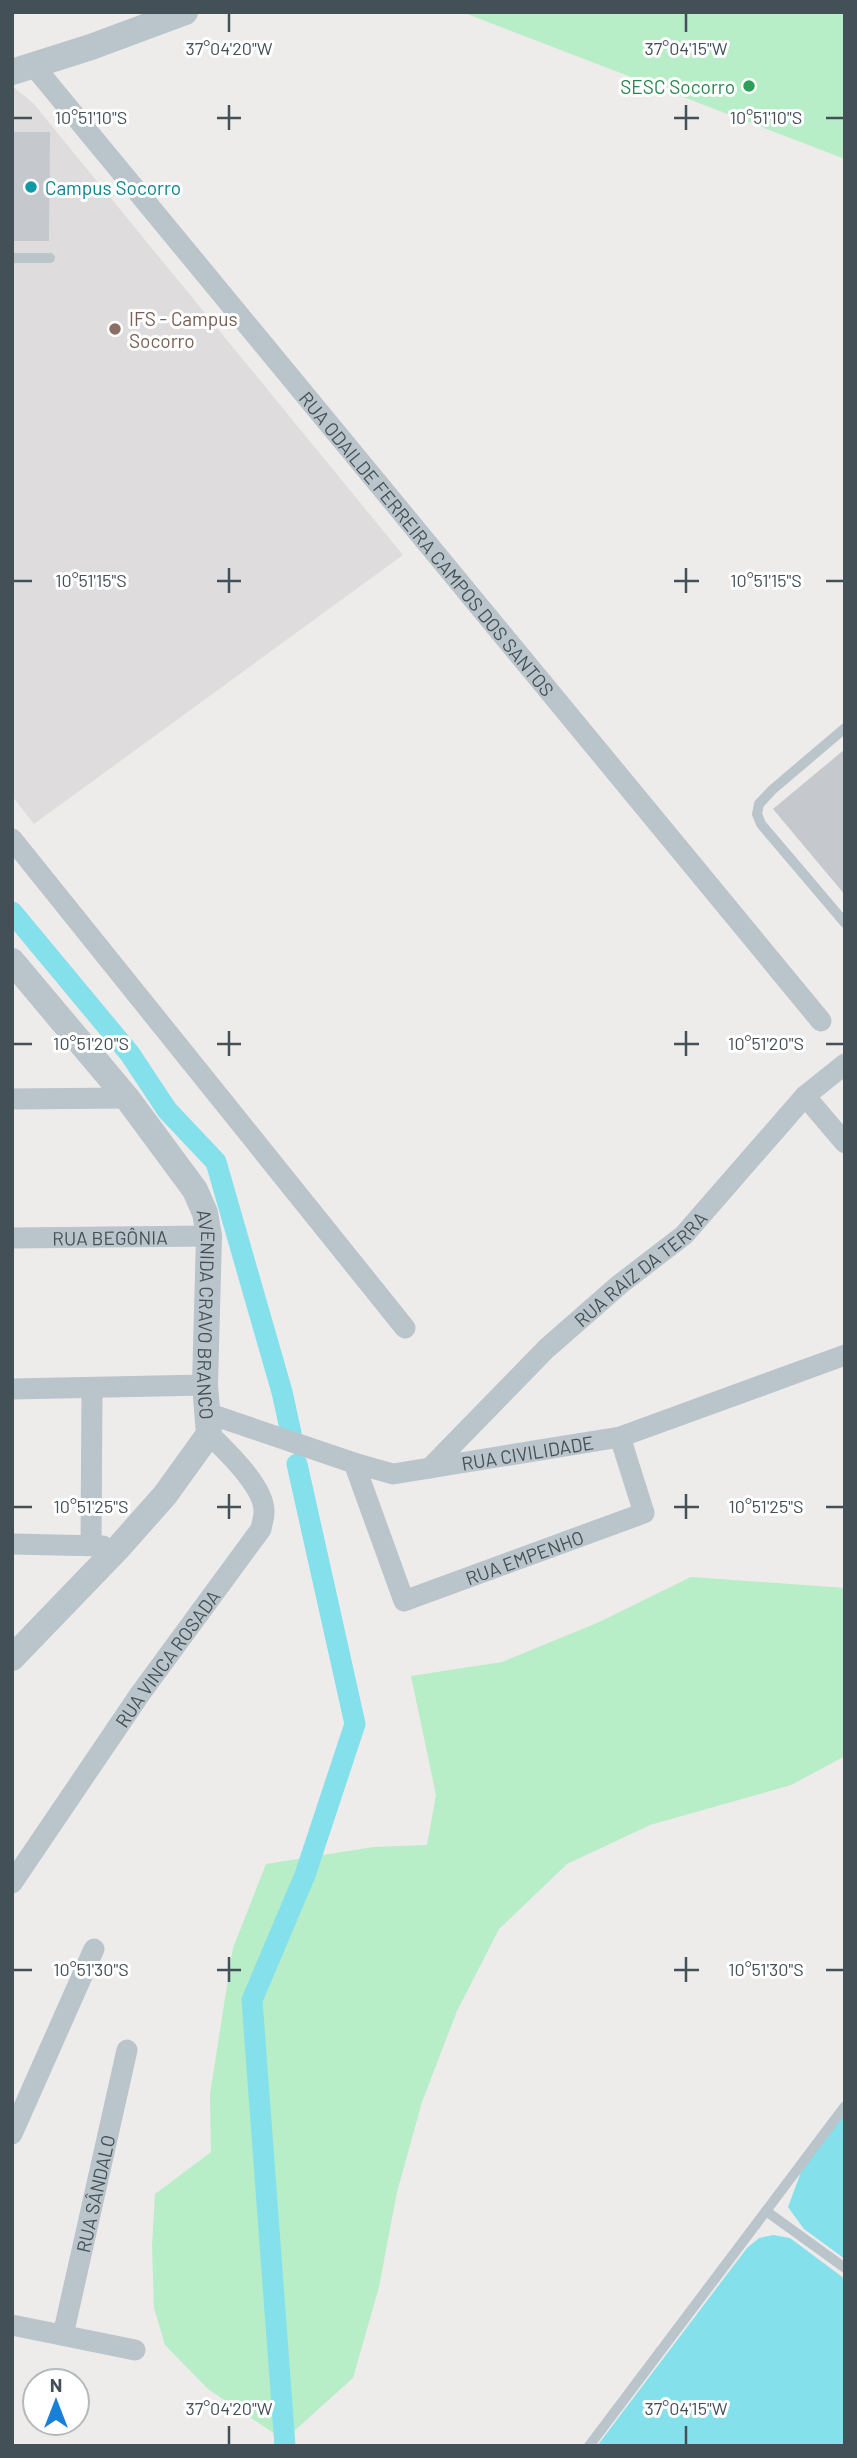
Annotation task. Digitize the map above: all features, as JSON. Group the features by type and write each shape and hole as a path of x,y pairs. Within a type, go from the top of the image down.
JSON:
{"street":[{"path":"23,68 91,47 184,12"},
{"name":"RUA ODAILDE FERREIRA CAMPOS DOS SANTOS","path":"23,68 821,1021"},
{"path":"12,839 404,1328"},
{"name":"AVENIDA CRAVO BRANCO","path":"12,961 127,1098 195,1190 205,1213 209,1236 205,1385 208,1424 165,1495 120,1547 12,1658"},
{"name":"RUA RAIZ DA TERRA","path":"430,1468 546,1349 619,1285 684,1236 805,1096 845,1064"},
{"path":"805,1096 845,1143"},
{"path":"12,1099 127,1098"},
{"name":"RUA BEGÔNIA","path":"12,1238 209,1236"},
{"name":"RUA CIVILIDADE","path":"208,1424 393,1474 620,1437 845,1355"},
{"path":"12,1389 205,1385"},
{"path":"91,1545 92,1389"},
{"name":"RUA VINCA ROSADA","path":"12,1883 148,1683 261,1529 264,1513 262,1501 208,1424"},
{"name":"RUA EMPENHO","path":"354,1463 404,1601 644,1513 620,1437"},
{"path":"12,1544 120,1547"},
{"path":"12,2134 94,1949"},
{"name":"RUA SÂNDALO","path":"64,2335 127,2050"},
{"path":"12,2325 135,2350"}],"lane":[{"path":"12,258 50,258"},
{"path":"845,728 772,790 759,804 757,814 761,824 845,923"},
{"path":"589,2446 845,2106"},
{"path":"766,2211 845,2269"}],"shaded area":[{"name":"IFS - Campus Socorro","path":"12,86 33,103 403,555 34,824 12,796"}],"green space":[{"name":"SESC Socorro","path":"462,12 845,12 845,159"},
{"path":"691,1577 845,1588 845,1756 791,1785 650,1825 567,1864 499,1929 457,2011 422,2102 397,2192 379,2287 353,2378 284,2440 208,2389 165,2345 154,2308 152,2246 155,2194 211,2152 210,2094 233,1948 266,1864 374,1847 427,1845 436,1795 411,1676 502,1662 597,1623"}],"water":[{"path":"845,2110 845,2259 804,2229 788,2207 804,2164"},
{"path":"773,2235 790,2238 845,2279 845,2446 597,2446 747,2248 759,2238"}],"building":[{"name":"Campus Socorro","path":"12,132 50,132 49,241 12,241"},
{"path":"845,749 845,895 773,809"}],"waterway":[{"path":"12,912 130,1054 167,1110 216,1162 282,1392 291,1433"},
{"path":"285,2446 252,2000 305,1875 355,1724 297,1464"}],"place":[{"name":"SESC Socorro","path":"749,86"},
{"name":"Campus Socorro","path":"31,187"},
{"name":"IFS - Campus Socorro","path":"115,329"}]}
